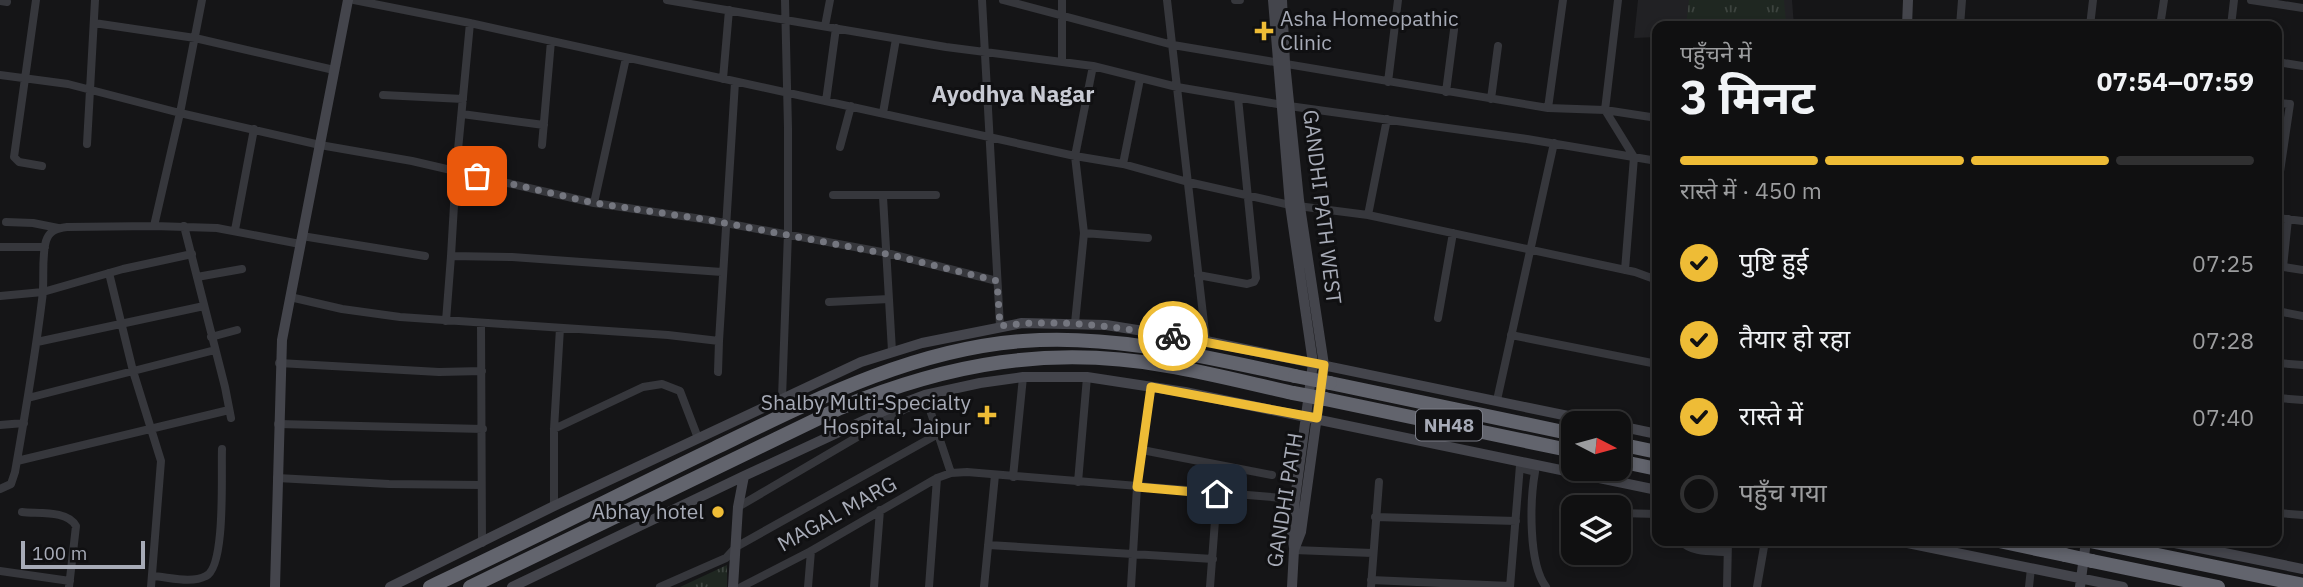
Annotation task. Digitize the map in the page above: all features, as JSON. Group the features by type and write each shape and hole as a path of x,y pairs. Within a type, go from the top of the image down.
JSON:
{"highway":[{"name":"NH48","path":"430,587 803,406 898,368 954,352 1025,341 1101,342 1179,352 1561,431"},
{"name":"NH48","path":"470,587 840,408 891,388 970,366 1060,357 1101,358 1169,366 1561,449"},
{"path":"1631,447 1652,451"},
{"path":"1631,464 1652,468"},
{"path":"2023,546 2218,587"},
{"path":"2114,546 2303,585"}],"street":[{"path":"36,0 14,157 19,162 42,166"},
{"path":"87,144 95,0"},
{"path":"154,226 202,0"},
{"path":"275,587 279,363 348,0"},
{"path":"354,0 1075,156 1123,164 1295,206 1368,215 1652,278"},
{"path":"667,0 985,53 1093,66 1177,87 1285,106 1553,143 1652,160"},
{"path":"782,398 788,236 785,0"},
{"path":"825,26 830,0"},
{"path":"982,0 1000,326"},
{"path":"1003,0 1173,45 1548,108 1605,110 1652,117"},
{"path":"1062,0 1062,62"},
{"path":"1167,0 1206,341"},
{"path":"1273,0 1281,63"},
{"name":"GANDHI PATH WEST","path":"1282,0 1281,63 1295,206"},
{"path":"1388,82 1398,0"},
{"path":"1548,108 1563,0"},
{"path":"1618,0 1605,110 1634,157 1625,270"},
{"path":"1907,21 1908,0"},
{"path":"1960,21 1962,0"},
{"path":"2091,21 2093,0"},
{"path":"2161,21 2164,0"},
{"path":"2232,21 2234,0"},
{"path":"2251,0 2303,8"},
{"path":"723,79 729,10"},
{"path":"94,23 195,38 334,70"},
{"path":"446,321 470,23"},
{"path":"826,101 836,28"},
{"path":"1447,92 1454,30"},
{"path":"883,113 896,38"},
{"path":"542,145 551,41"},
{"path":"1490,99 1498,46"},
{"path":"594,203 626,58"},
{"path":"2282,63 2303,66"},
{"path":"1075,323 1084,233 1075,156 1093,66"},
{"path":"0,75 68,83 180,113 320,145 594,203 725,223 887,254 997,281"},
{"path":"1123,164 1140,79"},
{"path":"718,373 735,82"},
{"path":"383,95 463,99"},
{"path":"1198,275 1247,284 1254,282 1256,278 1238,98"},
{"path":"2282,103 2290,104 2282,143"},
{"path":"840,146 851,106"},
{"path":"1285,106 1287,177 1295,206 1319,364 1312,417 1295,499 1292,532 1294,550 1372,553"},
{"path":"462,114 544,125"},
{"path":"1368,215 1387,119"},
{"path":"235,230 254,129"},
{"path":"1497,400 1553,143"},
{"path":"834,195 936,195"},
{"path":"883,197 892,351"},
{"path":"2282,218 2303,221"},
{"path":"2282,254 2288,219"},
{"path":"6,222 33,223 58,228 184,226 235,230 425,256"},
{"path":"17,461 230,414 184,226"},
{"path":"0,489 11,484 17,461 37,342 45,247 50,233 58,228"},
{"path":"1084,233 1148,238"},
{"path":"1438,318 1453,233"},
{"path":"0,247 45,247"},
{"path":"0,296 43,292 109,273 192,254"},
{"path":"451,256 512,257 722,272"},
{"path":"2282,266 2303,270"},
{"path":"197,277 242,269"},
{"path":"109,273 133,371 161,461 151,587"},
{"path":"290,297 372,314 719,341"},
{"path":"829,302 889,299"},
{"path":"37,342 204,306"},
{"path":"2282,311 2303,316"},
{"path":"481,323 482,543"},
{"path":"390,587 554,506 861,362 892,351 1000,326 1023,323 1105,325 1206,341 1561,414"},
{"path":"554,506 554,429 560,328"},
{"path":"211,337 237,330"},
{"path":"1511,335 1652,363"},
{"path":"28,398 215,350"},
{"path":"279,363 482,372"},
{"path":"2282,363 2303,365"},
{"path":"1013,477 1023,377"},
{"path":"512,587 893,407 980,383 1023,377 1087,377 1151,387 1312,417 1520,465 1652,489"},
{"path":"1078,482 1087,377"},
{"path":"554,429 643,387 662,384 680,391 698,438"},
{"path":"1131,587 1137,487 1151,387"},
{"path":"2282,398 2303,400"},
{"path":"927,399 951,473 1295,499"},
{"path":"738,508 905,409 927,399"},
{"name":"GANDHI PATH","path":"1292,587 1294,550 1301,532 1312,417"},
{"path":"0,425 24,423"},
{"path":"278,424 483,429"},
{"path":"1631,429 1652,433"},
{"path":"660,587 726,558 736,547 938,435"},
{"path":"152,576 196,580 210,575 216,567 220,536 222,449"},
{"path":"1142,450 1272,475"},
{"path":"1379,482 1371,584 1510,586 1520,465"},
{"path":"1520,465 1535,472 1530,502 1536,565 1546,587"},
{"name":"MAGAL MARG","path":"741,587 811,551 937,478 951,473"},
{"path":"984,587 995,475"},
{"path":"733,587 738,508 744,476"},
{"path":"277,478 388,484 481,485"},
{"path":"929,587 937,478"},
{"path":"1210,587 1217,494"},
{"path":"874,587 880,510"},
{"path":"0,571 70,584 76,526 72,519 22,512"},
{"path":"1631,513 1652,514"},
{"path":"2282,513 2303,514"},
{"path":"1375,517 1516,521"},
{"path":"988,545 1213,559"},
{"path":"1685,546 1727,552"},
{"path":"1727,587 1728,546"},
{"path":"1757,587 1764,546"},
{"path":"1923,546 2031,568 2080,583 2123,587"},
{"path":"2080,583 2089,546"},
{"path":"2193,546 2303,569"},
{"path":"808,587 811,551"},
{"path":"2029,587 2031,568"}],"shaded area":[{"path":"1638,0 1792,0 1794,21 1652,21 1652,37 1634,38"}],"green space":[{"path":"1689,0 1784,0 1786,21 1687,21"},
{"path":"727,565 727,587 680,587"}],"way so far":[{"path":"477,176 594,203 709,220 887,254 997,281 1000,326 1075,323 1173,336"}],"place":[{"name":"Asha Homeopathic Clinic","path":"1264,31"},
{"name":"Shalby Multi-Specialty Hospital, Jaipur","path":"987,415"},
{"name":"Abhay hotel","path":"718,512"}],"district":[{"name":"Ayodhya Nagar","path":"1013,94"}],"route":[{"path":"1173,336 1324,365 1317,418 1151,387 1137,487 1217,494"}]}
